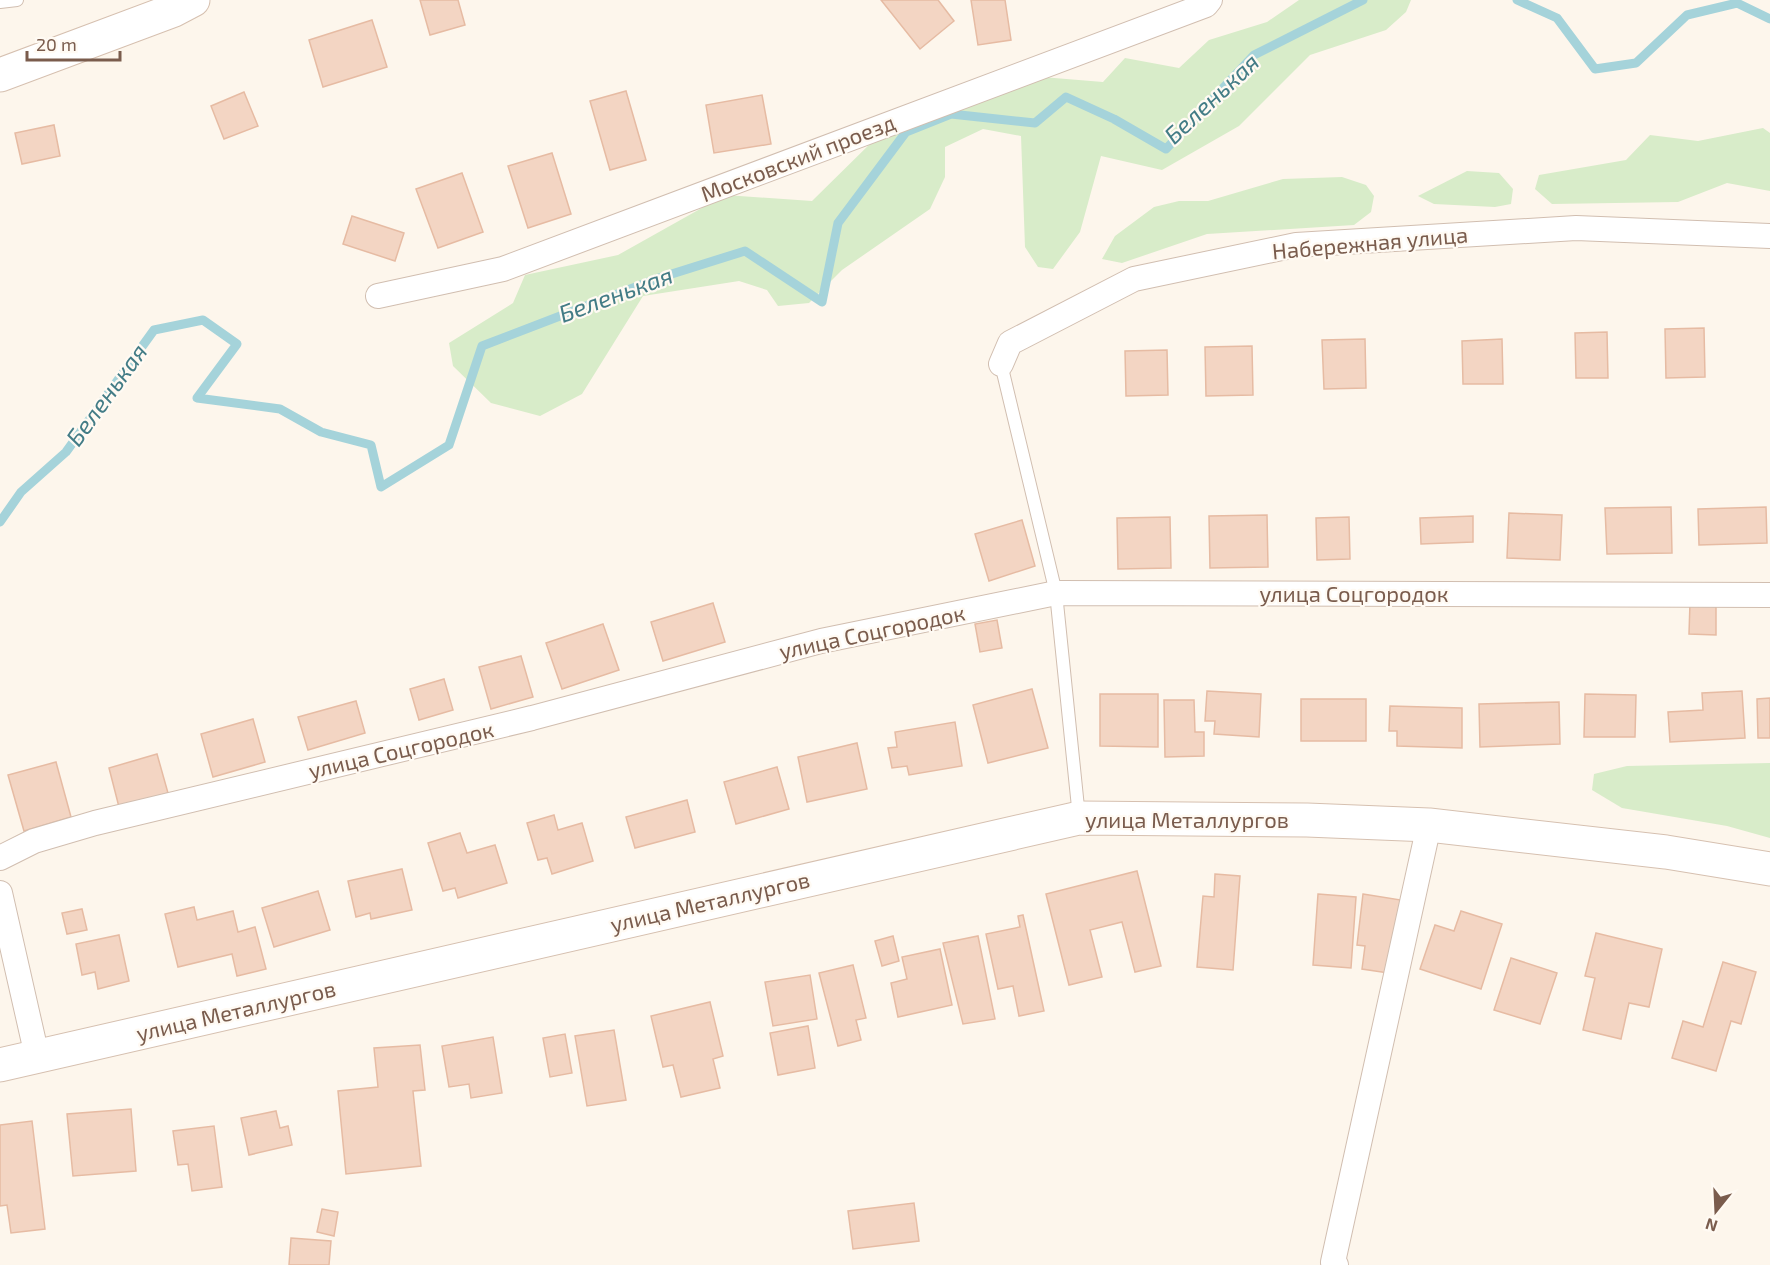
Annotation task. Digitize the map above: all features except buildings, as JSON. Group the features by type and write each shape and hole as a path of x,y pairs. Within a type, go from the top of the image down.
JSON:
{"main road":[{"path":"0,75 180,3"},
{"name":"улица Металлургов","path":"0,1065 1079,818 1307,820 1429,825 1666,852 1770,869"}],"street":[{"name":"Московский проезд","path":"378,296 503,269 1206,4 1210,0"},
{"name":"Набережная улица","path":"1001,364 1010,343 1134,279 1296,245 1576,228 1770,236"},
{"name":"улица Соцгородок","path":"0,858 34,841 95,823 532,718 821,641 1056,593 1770,595"},
{"path":"1336,1265 1333,1262 1429,825"},
{"path":"0,893 37,1056"}],"lane":[{"path":"0,2 17,0"},
{"path":"1001,364 1056,593 1079,818"}],"green space":[{"path":"1299,0 1411,0 1406,12 1386,30 1310,55 1239,126 1162,170 1101,156 1080,232 1053,269 1038,267 1025,247 1021,136 983,129 945,147 945,177 930,209 842,270 809,303 778,306 767,290 739,281 643,296 582,394 540,416 491,403 453,366 449,343 513,303 525,275 618,255 725,195 812,201 879,135 1042,77 1103,82 1125,58 1179,68 1209,40 1267,22"},
{"path":"1763,128 1770,133 1770,191 1727,183 1678,202 1552,204 1535,189 1539,175 1626,160 1650,135 1698,141"},
{"path":"1467,171 1499,173 1513,189 1511,204 1495,207 1434,204 1418,196"},
{"path":"1342,177 1366,185 1374,196 1371,212 1354,225 1207,234 1122,263 1102,259 1115,236 1154,207 1179,201 1208,201 1283,179"},
{"path":"1770,763 1770,838 1727,826 1622,808 1592,790 1594,774 1627,766"}],"waterway":[{"name":"Беленькая","path":"0,522 21,492 66,452 154,330 203,320 237,344 197,398 280,409 321,432 371,445 381,487 449,445 482,346 659,278 745,251 822,302 838,223 906,132 951,114 1035,123 1066,97 1114,119 1166,149 1254,55 1363,0"},
{"name":"Беленькая","path":"1517,0 1557,18 1595,69 1636,63 1687,15 1737,3 1770,19"}]}
